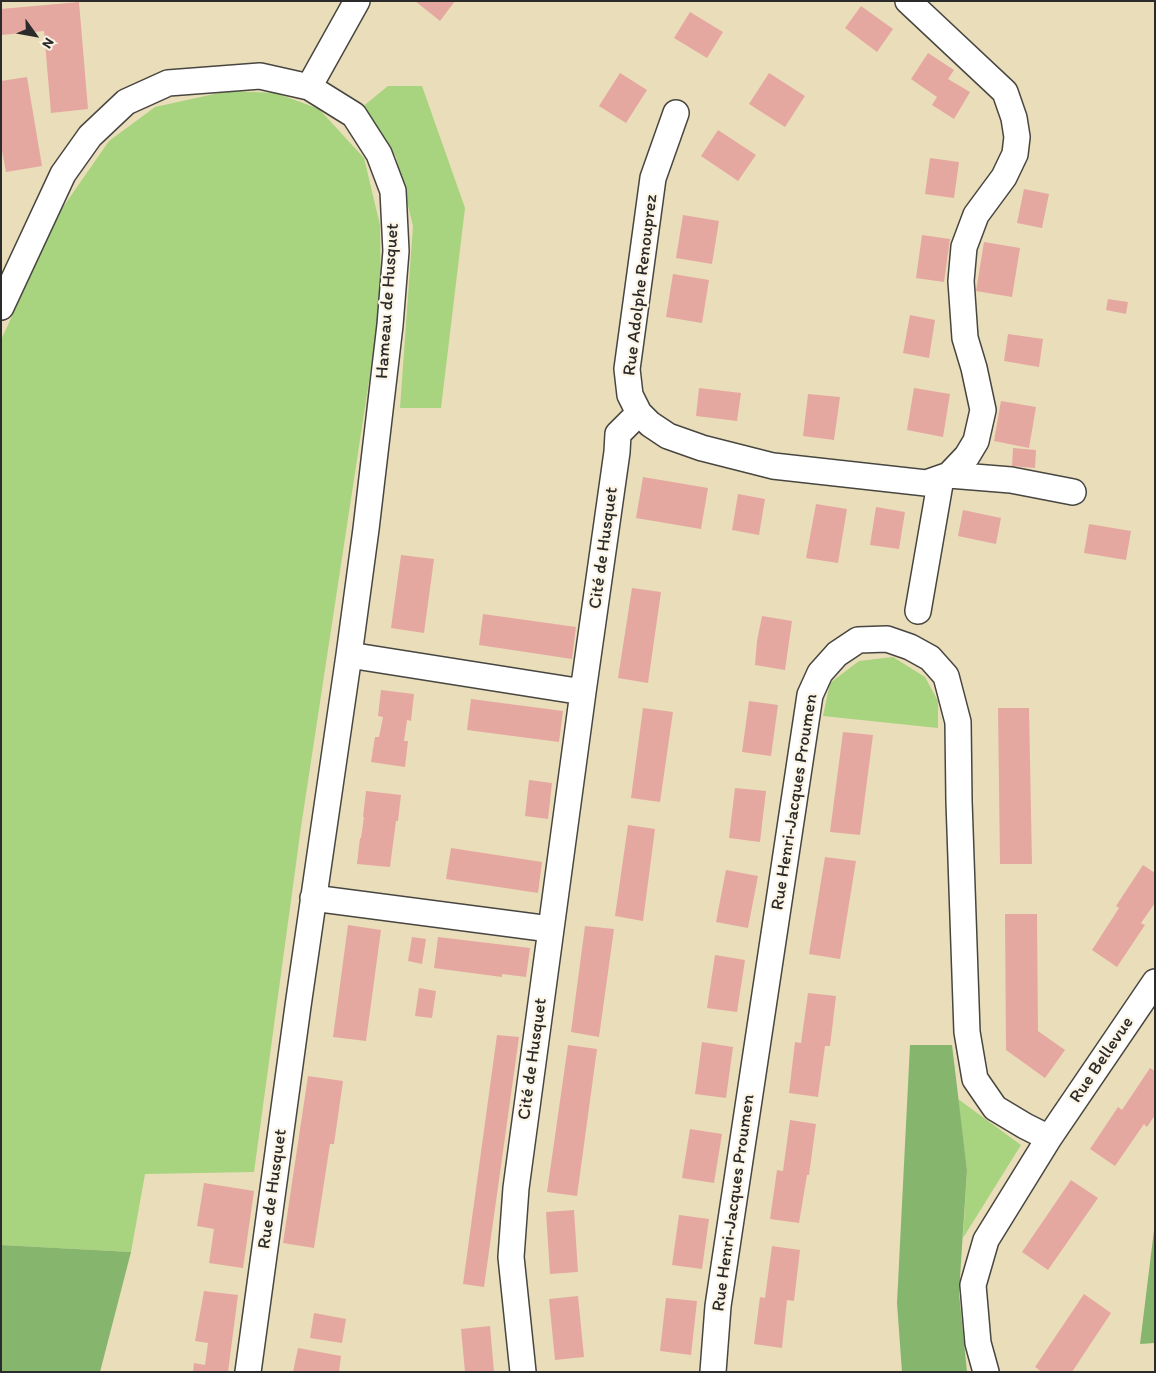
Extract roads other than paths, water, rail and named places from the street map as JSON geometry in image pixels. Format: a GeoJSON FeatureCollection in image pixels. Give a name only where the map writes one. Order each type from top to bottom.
{"type":"FeatureCollection","features":[{"type":"Feature","properties":{"kind":"street"},"geometry":{"type":"LineString","coordinates":[[309,88],[357,1]]}},
{"type":"Feature","properties":{"kind":"street"},"geometry":{"type":"LineString","coordinates":[[908,1],[1005,92],[1014,118],[1017,137],[1015,154],[1004,177],[976,215],[964,247],[960,280],[965,338],[983,410],[976,441],[966,456],[945,476],[918,610]]}},
{"type":"Feature","properties":{"kind":"street","name":"Hameau de Husquet"},"geometry":{"type":"LineString","coordinates":[[1,307],[63,174],[90,136],[126,102],[168,83],[213,78],[260,76],[309,88],[354,115],[379,154],[393,191],[396,250],[366,529],[349,655]]}},
{"type":"Feature","properties":{"kind":"street","name":"Rue Adolphe Renouprez"},"geometry":{"type":"LineString","coordinates":[[676,113],[653,178],[627,369],[630,395],[639,412],[650,424],[668,436],[702,448],[773,466],[926,483],[945,476],[1012,480],[1073,492]]}},
{"type":"Feature","properties":{"kind":"street","name":"Cité de Husquet"},"geometry":{"type":"LineString","coordinates":[[522,1372],[511,1258],[516,1188],[618,434],[639,412]]}},
{"type":"Feature","properties":{"kind":"street","name":"Rue Henri-Jacques Proumen"},"geometry":{"type":"LineString","coordinates":[[713,1372],[718,1306],[810,694],[820,673],[837,654],[858,640],[887,639],[910,647],[930,658],[946,676],[958,722],[967,1032],[975,1079],[995,1108],[1049,1138]]}},
{"type":"Feature","properties":{"kind":"street"},"geometry":{"type":"LineString","coordinates":[[550,929],[313,898],[349,655],[583,692]]}},
{"type":"Feature","properties":{"kind":"street","name":"Rue de Husquet"},"geometry":{"type":"LineString","coordinates":[[248,1372],[313,898]]}},
{"type":"Feature","properties":{"kind":"street","name":"Rue Bellevue"},"geometry":{"type":"LineString","coordinates":[[986,1372],[978,1343],[973,1285],[986,1240],[1049,1138],[1155,982]]}}]}
